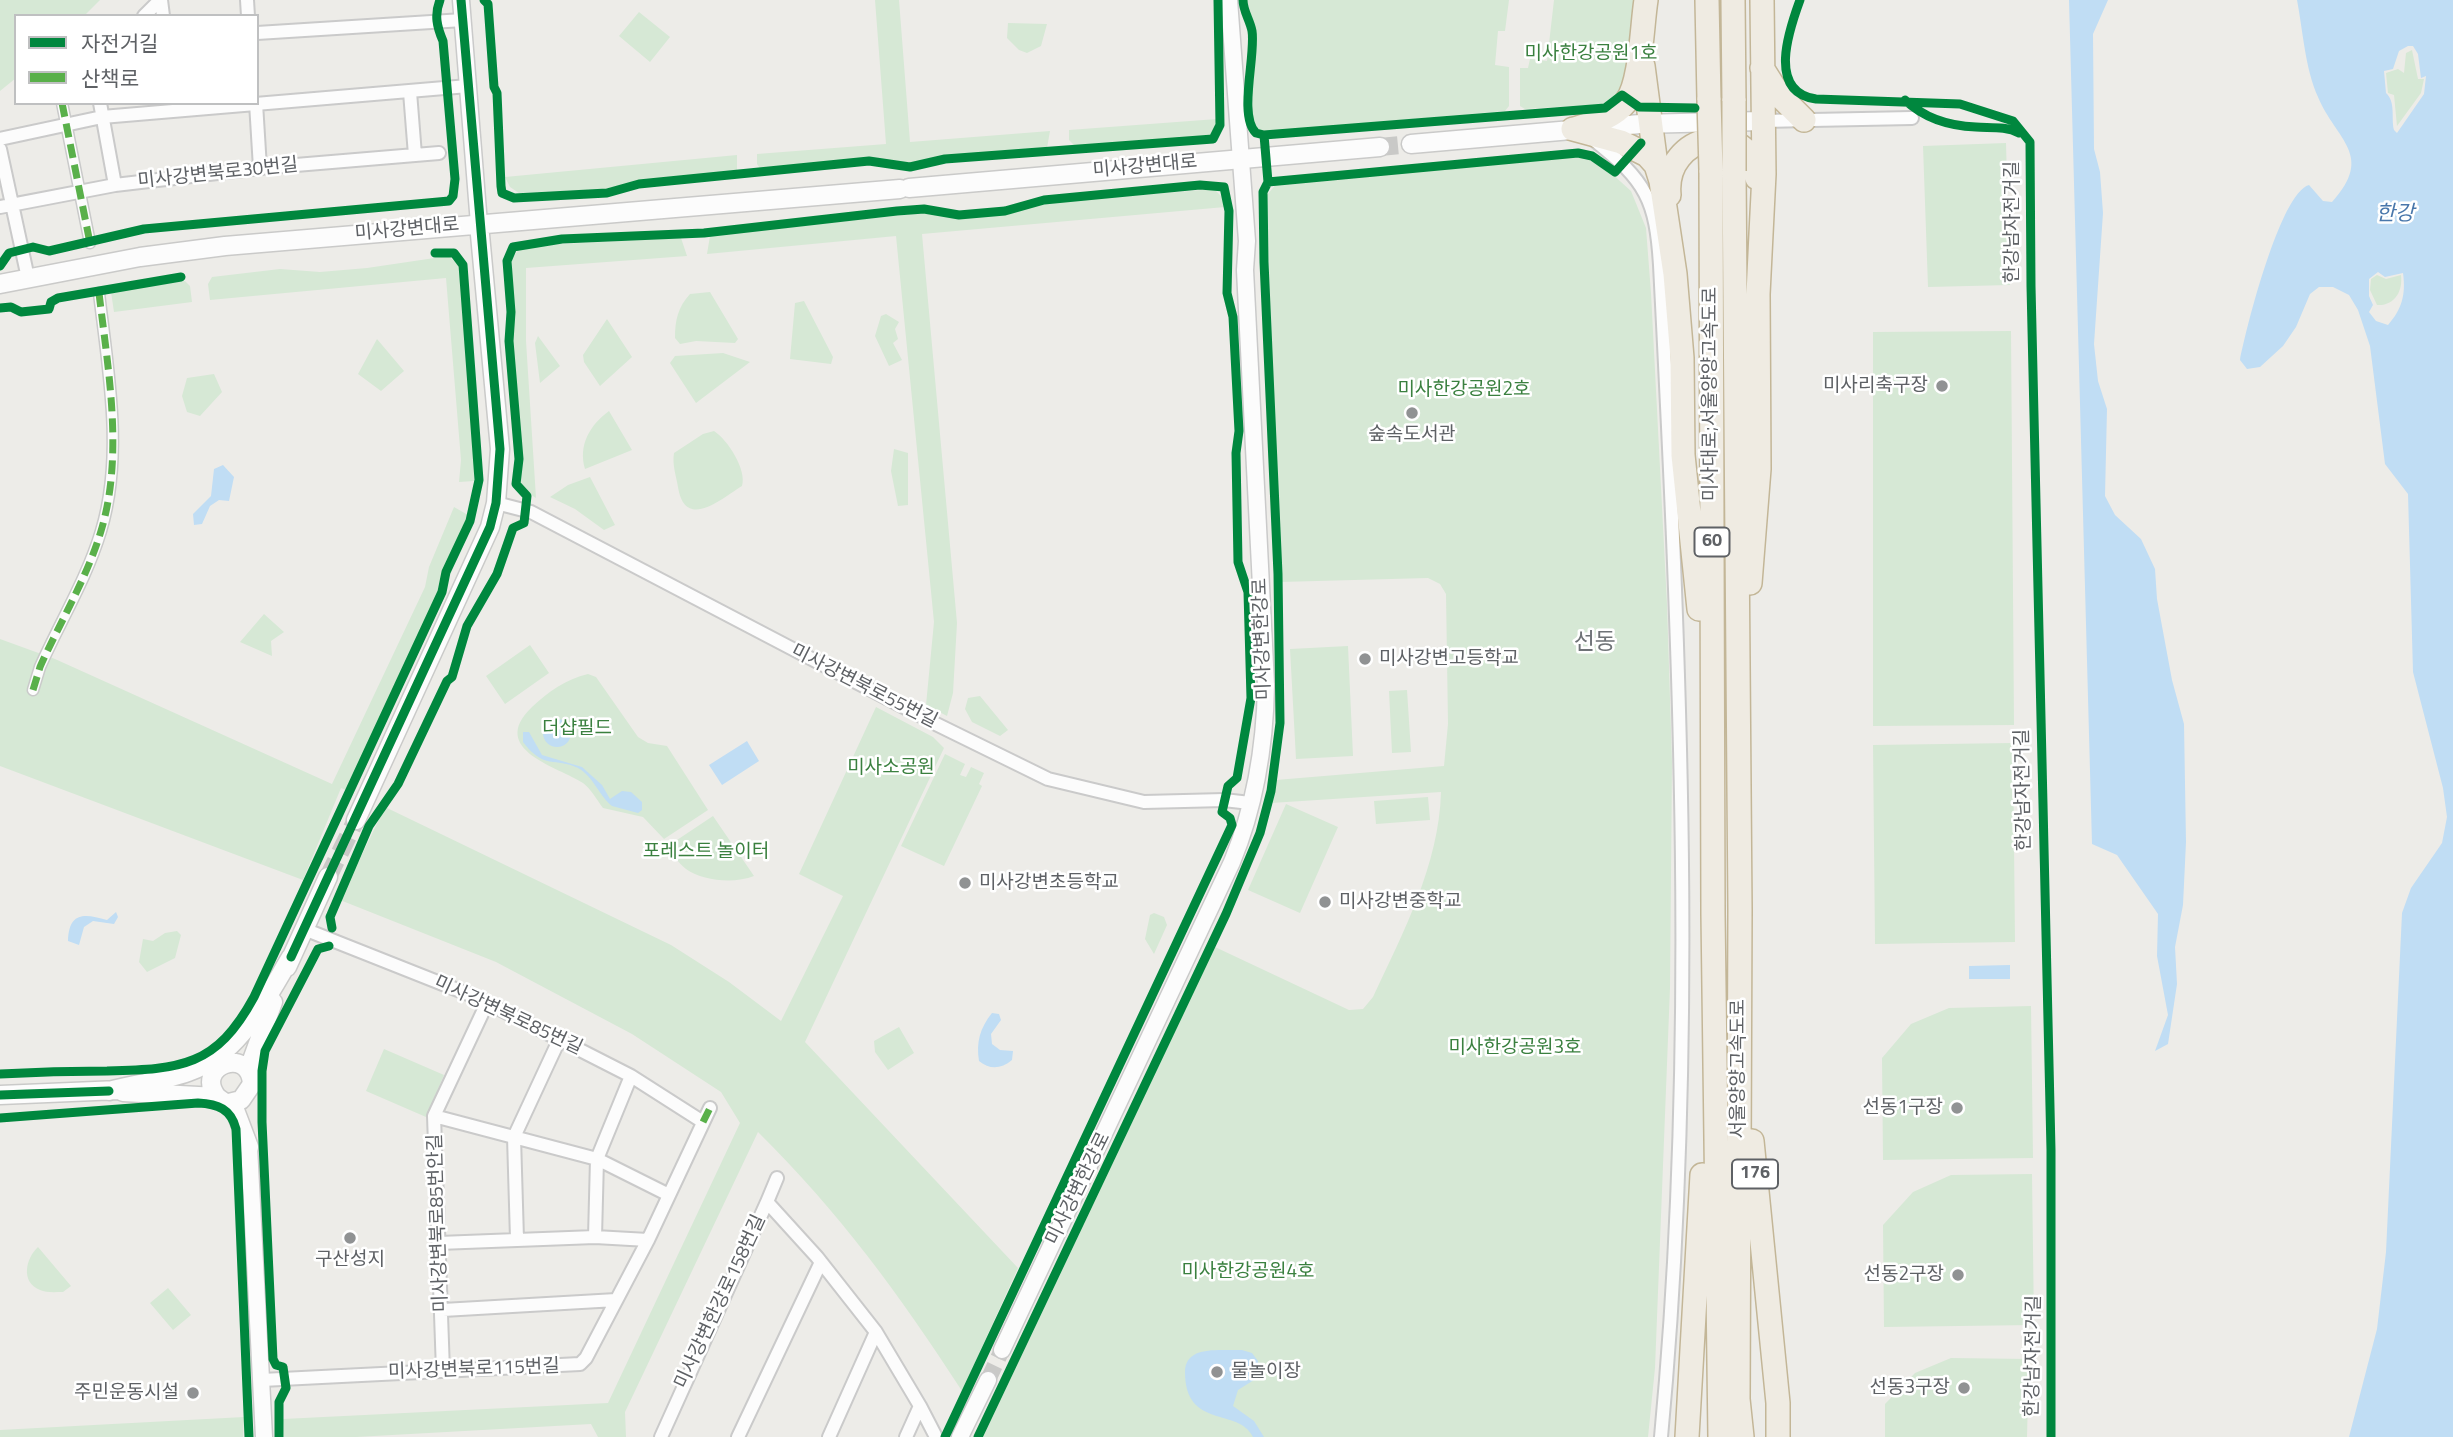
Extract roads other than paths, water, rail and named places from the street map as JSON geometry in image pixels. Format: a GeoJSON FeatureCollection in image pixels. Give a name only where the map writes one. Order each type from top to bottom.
{"type":"FeatureCollection","features":[{"type":"Feature","properties":{"kind":"highway"},"geometry":{"type":"LineString","coordinates":[[1578,130],[1603,120],[1628,100],[1634,81],[1646,0]]}},
{"type":"Feature","properties":{"kind":"highway","name":"미사대로;서울양양고속도로"},"geometry":{"type":"LineString","coordinates":[[1707,0],[1711,170],[1713,914]]}},
{"type":"Feature","properties":{"kind":"highway","name":"미사대로;서울양양고속도로"},"geometry":{"type":"LineString","coordinates":[[1733,0],[1740,910]]}},
{"type":"Feature","properties":{"kind":"highway"},"geometry":{"type":"LineString","coordinates":[[1738,712],[1759,469],[1758,294],[1762,237],[1763,3]]}},
{"type":"Feature","properties":{"kind":"highway"},"geometry":{"type":"LineString","coordinates":[[1640,35],[1656,165],[1675,274]]}},
{"type":"Feature","properties":{"kind":"highway"},"geometry":{"type":"LineString","coordinates":[[1761,67],[1779,94],[1804,120]]}},
{"type":"Feature","properties":{"kind":"highway"},"geometry":{"type":"LineString","coordinates":[[1578,130],[1621,142],[1647,155],[1656,165]]}},
{"type":"Feature","properties":{"kind":"highway"},"geometry":{"type":"LineString","coordinates":[[1712,707],[1683,455],[1682,358],[1668,185],[1677,159],[1691,145],[1707,139],[1723,140],[1742,147],[1750,154],[1756,165],[1762,237]]}},
{"type":"Feature","properties":{"kind":"highway","name":"서울양양고속도로"},"geometry":{"type":"LineString","coordinates":[[1740,910],[1738,1386],[1742,1437]]}},
{"type":"Feature","properties":{"kind":"highway","name":"176"},"geometry":{"type":"LineString","coordinates":[[1740,910],[1752,1130],[1778,1403],[1778,1437]]}},
{"type":"Feature","properties":{"kind":"highway"},"geometry":{"type":"LineString","coordinates":[[1687,1437],[1696,1315],[1713,914]]}},
{"type":"Feature","properties":{"kind":"highway","name":"서울양양고속도로"},"geometry":{"type":"LineString","coordinates":[[1713,914],[1720,1437]]}},
{"type":"Feature","properties":{"kind":"main road"},"geometry":{"type":"LineString","coordinates":[[1411,144],[1651,124],[1762,121]]}},
{"type":"Feature","properties":{"kind":"main road","name":"미사강변대로"},"geometry":{"type":"LineString","coordinates":[[0,284],[140,257],[225,246],[1380,147]]}},
{"type":"Feature","properties":{"kind":"main road"},"geometry":{"type":"LineString","coordinates":[[356,820],[490,527],[496,503],[500,449],[479,224]]}},
{"type":"Feature","properties":{"kind":"main road"},"geometry":{"type":"LineString","coordinates":[[249,1147],[248,1071],[291,957],[328,877]]}},
{"type":"Feature","properties":{"kind":"main road"},"geometry":{"type":"LineString","coordinates":[[109,1091],[188,1072],[216,1057],[247,1027],[291,957]]}},
{"type":"Feature","properties":{"kind":"main road"},"geometry":{"type":"LineString","coordinates":[[0,1095],[109,1091],[183,1083],[214,1072],[231,1062],[275,997]]}},
{"type":"Feature","properties":{"kind":"main road"},"geometry":{"type":"LineString","coordinates":[[231,1062],[244,1066],[248,1071]]}},
{"type":"Feature","properties":{"kind":"main road"},"geometry":{"type":"LineString","coordinates":[[214,1072],[211,1085],[235,1110],[249,1147]]}},
{"type":"Feature","properties":{"kind":"main road"},"geometry":{"type":"LineString","coordinates":[[109,1091],[241,1100],[250,1090]]}},
{"type":"Feature","properties":{"kind":"street"},"geometry":{"type":"LineString","coordinates":[[146,14],[160,0]]}},
{"type":"Feature","properties":{"kind":"street"},"geometry":{"type":"LineString","coordinates":[[461,0],[479,224]]}},
{"type":"Feature","properties":{"kind":"street","name":"미사강변한강로"},"geometry":{"type":"LineString","coordinates":[[1002,1350],[1212,908],[1239,845],[1263,741],[1266,685],[1245,270],[1247,241],[1233,15],[1229,0]]}},
{"type":"Feature","properties":{"kind":"street"},"geometry":{"type":"LineString","coordinates":[[259,33],[463,20]]}},
{"type":"Feature","properties":{"kind":"street"},"geometry":{"type":"LineString","coordinates":[[259,104],[468,86]]}},
{"type":"Feature","properties":{"kind":"street"},"geometry":{"type":"LineString","coordinates":[[410,92],[415,155]]}},
{"type":"Feature","properties":{"kind":"street"},"geometry":{"type":"LineString","coordinates":[[62,105],[90,243]]}},
{"type":"Feature","properties":{"kind":"street"},"geometry":{"type":"LineString","coordinates":[[100,105],[115,186]]}},
{"type":"Feature","properties":{"kind":"street"},"geometry":{"type":"LineString","coordinates":[[0,139],[102,117],[174,106],[215,105]]}},
{"type":"Feature","properties":{"kind":"street"},"geometry":{"type":"LineString","coordinates":[[256,105],[260,168]]}},
{"type":"Feature","properties":{"kind":"street"},"geometry":{"type":"LineString","coordinates":[[1762,121],[1912,118]]}},
{"type":"Feature","properties":{"kind":"street"},"geometry":{"type":"LineString","coordinates":[[1578,130],[1641,185],[1656,220],[1660,265],[1676,585],[1680,957],[1679,1129],[1661,1437]]}},
{"type":"Feature","properties":{"kind":"street"},"geometry":{"type":"LineString","coordinates":[[0,149],[5,206],[28,278]]}},
{"type":"Feature","properties":{"kind":"street","name":"미사강변북로30번길"},"geometry":{"type":"LineString","coordinates":[[5,206],[115,186],[260,168],[439,153]]}},
{"type":"Feature","properties":{"kind":"street"},"geometry":{"type":"LineString","coordinates":[[33,690],[40,667],[102,530],[111,477],[112,424],[99,293]]}},
{"type":"Feature","properties":{"kind":"street","name":"미사강변북로55번길"},"geometry":{"type":"LineString","coordinates":[[496,503],[531,512],[972,743],[1048,779],[1144,802],[1224,800],[1250,803]]}},
{"type":"Feature","properties":{"kind":"street","name":"미사강변북로85번길"},"geometry":{"type":"LineString","coordinates":[[304,929],[487,1003],[631,1076],[704,1122]]}},
{"type":"Feature","properties":{"kind":"street","name":"미사강변북로85번안길"},"geometry":{"type":"LineString","coordinates":[[443,1371],[435,1116],[487,1003]]}},
{"type":"Feature","properties":{"kind":"street"},"geometry":{"type":"LineString","coordinates":[[517,1239],[514,1137],[559,1038]]}},
{"type":"Feature","properties":{"kind":"street"},"geometry":{"type":"LineString","coordinates":[[595,1237],[597,1159],[631,1076]]}},
{"type":"Feature","properties":{"kind":"street","name":"미사강변북로115번길"},"geometry":{"type":"LineString","coordinates":[[262,1380],[580,1364],[586,1358],[648,1240],[710,1108]]}},
{"type":"Feature","properties":{"kind":"street"},"geometry":{"type":"LineString","coordinates":[[435,1116],[597,1159],[669,1195]]}},
{"type":"Feature","properties":{"kind":"street"},"geometry":{"type":"LineString","coordinates":[[249,1147],[264,1437]]}},
{"type":"Feature","properties":{"kind":"street"},"geometry":{"type":"LineString","coordinates":[[767,1202],[777,1178]]}},
{"type":"Feature","properties":{"kind":"street","name":"미사강변한강로158번길"},"geometry":{"type":"LineString","coordinates":[[661,1437],[767,1202],[821,1262],[876,1332],[935,1435]]}},
{"type":"Feature","properties":{"kind":"street"},"geometry":{"type":"LineString","coordinates":[[439,1243],[595,1237],[648,1240]]}},
{"type":"Feature","properties":{"kind":"street"},"geometry":{"type":"LineString","coordinates":[[738,1437],[821,1262]]}},
{"type":"Feature","properties":{"kind":"street"},"geometry":{"type":"LineString","coordinates":[[443,1310],[616,1300]]}},
{"type":"Feature","properties":{"kind":"street"},"geometry":{"type":"LineString","coordinates":[[828,1437],[876,1332]]}},
{"type":"Feature","properties":{"kind":"street"},"geometry":{"type":"LineString","coordinates":[[960,1437],[988,1380]]}},
{"type":"Feature","properties":{"kind":"street"},"geometry":{"type":"LineString","coordinates":[[906,1437],[920,1406]]}},
{"type":"Feature","properties":{"kind":"water"},"geometry":{"type":"Polygon","coordinates":[[[2069,0],[2108,0],[2093,34],[2094,149],[2100,172],[2103,213],[2094,344],[2098,381],[2107,409],[2105,496],[2115,515],[2141,539],[2155,569],[2157,599],[2172,680],[2184,724],[2186,842],[2183,905],[2175,947],[2177,984],[2168,1044],[2155,1051],[2168,1015],[2157,956],[2158,914],[2117,855],[2092,844],[2069,0]]]}},
{"type":"Feature","properties":{"kind":"water","name":"한강"},"geometry":{"type":"Polygon","coordinates":[[[2297,0],[2453,0],[2453,1437],[2349,1437],[2377,1329],[2386,1252],[2402,913],[2411,888],[2442,843],[2447,817],[2443,788],[2413,672],[2408,494],[2385,464],[2370,346],[2358,310],[2349,295],[2333,287],[2319,287],[2310,294],[2296,327],[2283,346],[2260,367],[2247,369],[2240,360],[2266,264],[2287,211],[2298,194],[2309,185],[2323,201],[2332,202],[2350,172],[2348,148],[2314,86],[2307,62],[2297,0]],[[2413,46],[2399,51],[2393,69],[2384,71],[2386,93],[2391,101],[2394,130],[2397,133],[2424,94],[2426,76],[2421,78],[2418,54],[2413,46]],[[2378,272],[2369,279],[2369,296],[2373,305],[2369,312],[2376,321],[2388,325],[2402,301],[2403,273],[2385,277],[2378,272]]]}},
{"type":"Feature","properties":{"kind":"water"},"geometry":{"type":"Polygon","coordinates":[[[223,465],[234,477],[229,501],[219,500],[210,506],[202,524],[194,525],[193,514],[211,496],[214,469],[223,465]]]}},
{"type":"Feature","properties":{"kind":"water"},"geometry":{"type":"Polygon","coordinates":[[[557,719],[567,723],[571,733],[567,743],[557,747],[547,743],[543,733],[547,723],[557,719]]]}},
{"type":"Feature","properties":{"kind":"water"},"geometry":{"type":"Polygon","coordinates":[[[523,732],[529,732],[542,755],[582,767],[602,785],[610,799],[622,791],[631,792],[642,802],[642,810],[638,813],[612,806],[584,772],[570,765],[544,760],[530,751],[523,742],[523,732]]]}},
{"type":"Feature","properties":{"kind":"water"},"geometry":{"type":"Polygon","coordinates":[[[747,741],[759,761],[722,785],[709,765],[747,741]]]}},
{"type":"Feature","properties":{"kind":"water"},"geometry":{"type":"Polygon","coordinates":[[[116,912],[118,917],[114,924],[93,921],[84,927],[79,945],[68,941],[71,924],[75,920],[85,916],[107,920],[116,912]]]}},
{"type":"Feature","properties":{"kind":"water"},"geometry":{"type":"Polygon","coordinates":[[[2010,965],[2010,979],[1969,979],[1969,966],[2010,965]]]}},
{"type":"Feature","properties":{"kind":"water"},"geometry":{"type":"Polygon","coordinates":[[[992,1013],[999,1014],[1001,1020],[991,1034],[992,1044],[1000,1050],[1013,1051],[1012,1060],[995,1067],[979,1061],[978,1054],[984,1024],[992,1013]]]}},
{"type":"Feature","properties":{"kind":"water"},"geometry":{"type":"Polygon","coordinates":[[[1242,1350],[1252,1353],[1258,1361],[1257,1378],[1238,1390],[1233,1406],[1254,1421],[1264,1437],[1253,1437],[1246,1428],[1236,1422],[1203,1410],[1187,1390],[1185,1372],[1191,1357],[1206,1351],[1242,1350]]]}},
{"type":"Feature","properties":{"kind":"tunnel"},"geometry":{"type":"LineString","coordinates":[[1380,147],[1411,144]]}},
{"type":"Feature","properties":{"kind":"tunnel"},"geometry":{"type":"LineString","coordinates":[[328,877],[356,820]]}},
{"type":"Feature","properties":{"kind":"tunnel"},"geometry":{"type":"LineString","coordinates":[[988,1380],[1002,1350]]}},
{"type":"Feature","properties":{"kind":"place","name":"미사리축구장"},"geometry":{"type":"Point","coordinates":[1942,386]}},
{"type":"Feature","properties":{"kind":"place","name":"숲속도서관"},"geometry":{"type":"Point","coordinates":[1412,413]}},
{"type":"Feature","properties":{"kind":"place","name":"미사강변고등학교"},"geometry":{"type":"Point","coordinates":[1365,659]}},
{"type":"Feature","properties":{"kind":"place","name":"미사강변초등학교"},"geometry":{"type":"Point","coordinates":[965,883]}},
{"type":"Feature","properties":{"kind":"place","name":"미사강변중학교"},"geometry":{"type":"Point","coordinates":[1325,902]}},
{"type":"Feature","properties":{"kind":"place","name":"선동1구장"},"geometry":{"type":"Point","coordinates":[1957,1108]}},
{"type":"Feature","properties":{"kind":"place","name":"구산성지"},"geometry":{"type":"Point","coordinates":[350,1238]}},
{"type":"Feature","properties":{"kind":"place","name":"선동2구장"},"geometry":{"type":"Point","coordinates":[1958,1275]}},
{"type":"Feature","properties":{"kind":"place","name":"물놀이장"},"geometry":{"type":"Point","coordinates":[1217,1372]}},
{"type":"Feature","properties":{"kind":"place","name":"선동3구장"},"geometry":{"type":"Point","coordinates":[1964,1388]}},
{"type":"Feature","properties":{"kind":"place","name":"주민운동시설"},"geometry":{"type":"Point","coordinates":[193,1393]}},
{"type":"Feature","properties":{"kind":"district","name":"선동"},"geometry":{"type":"Point","coordinates":[1595,643]}},
{"type":"Feature","properties":{"kind":"park label","name":"미사한강공원1호"},"geometry":{"type":"Point","coordinates":[1591,54]}},
{"type":"Feature","properties":{"kind":"park label","name":"미사한강공원2호"},"geometry":{"type":"Point","coordinates":[1464,390]}},
{"type":"Feature","properties":{"kind":"park label","name":"더샵필드"},"geometry":{"type":"Point","coordinates":[577,729]}},
{"type":"Feature","properties":{"kind":"park label","name":"미사소공원"},"geometry":{"type":"Point","coordinates":[891,768]}},
{"type":"Feature","properties":{"kind":"park label","name":"포레스트 놀이터"},"geometry":{"type":"Point","coordinates":[706,852]}},
{"type":"Feature","properties":{"kind":"park label","name":"미사한강공원3호"},"geometry":{"type":"Point","coordinates":[1515,1048]}},
{"type":"Feature","properties":{"kind":"park label","name":"미사한강공원4호"},"geometry":{"type":"Point","coordinates":[1248,1272]}}]}
